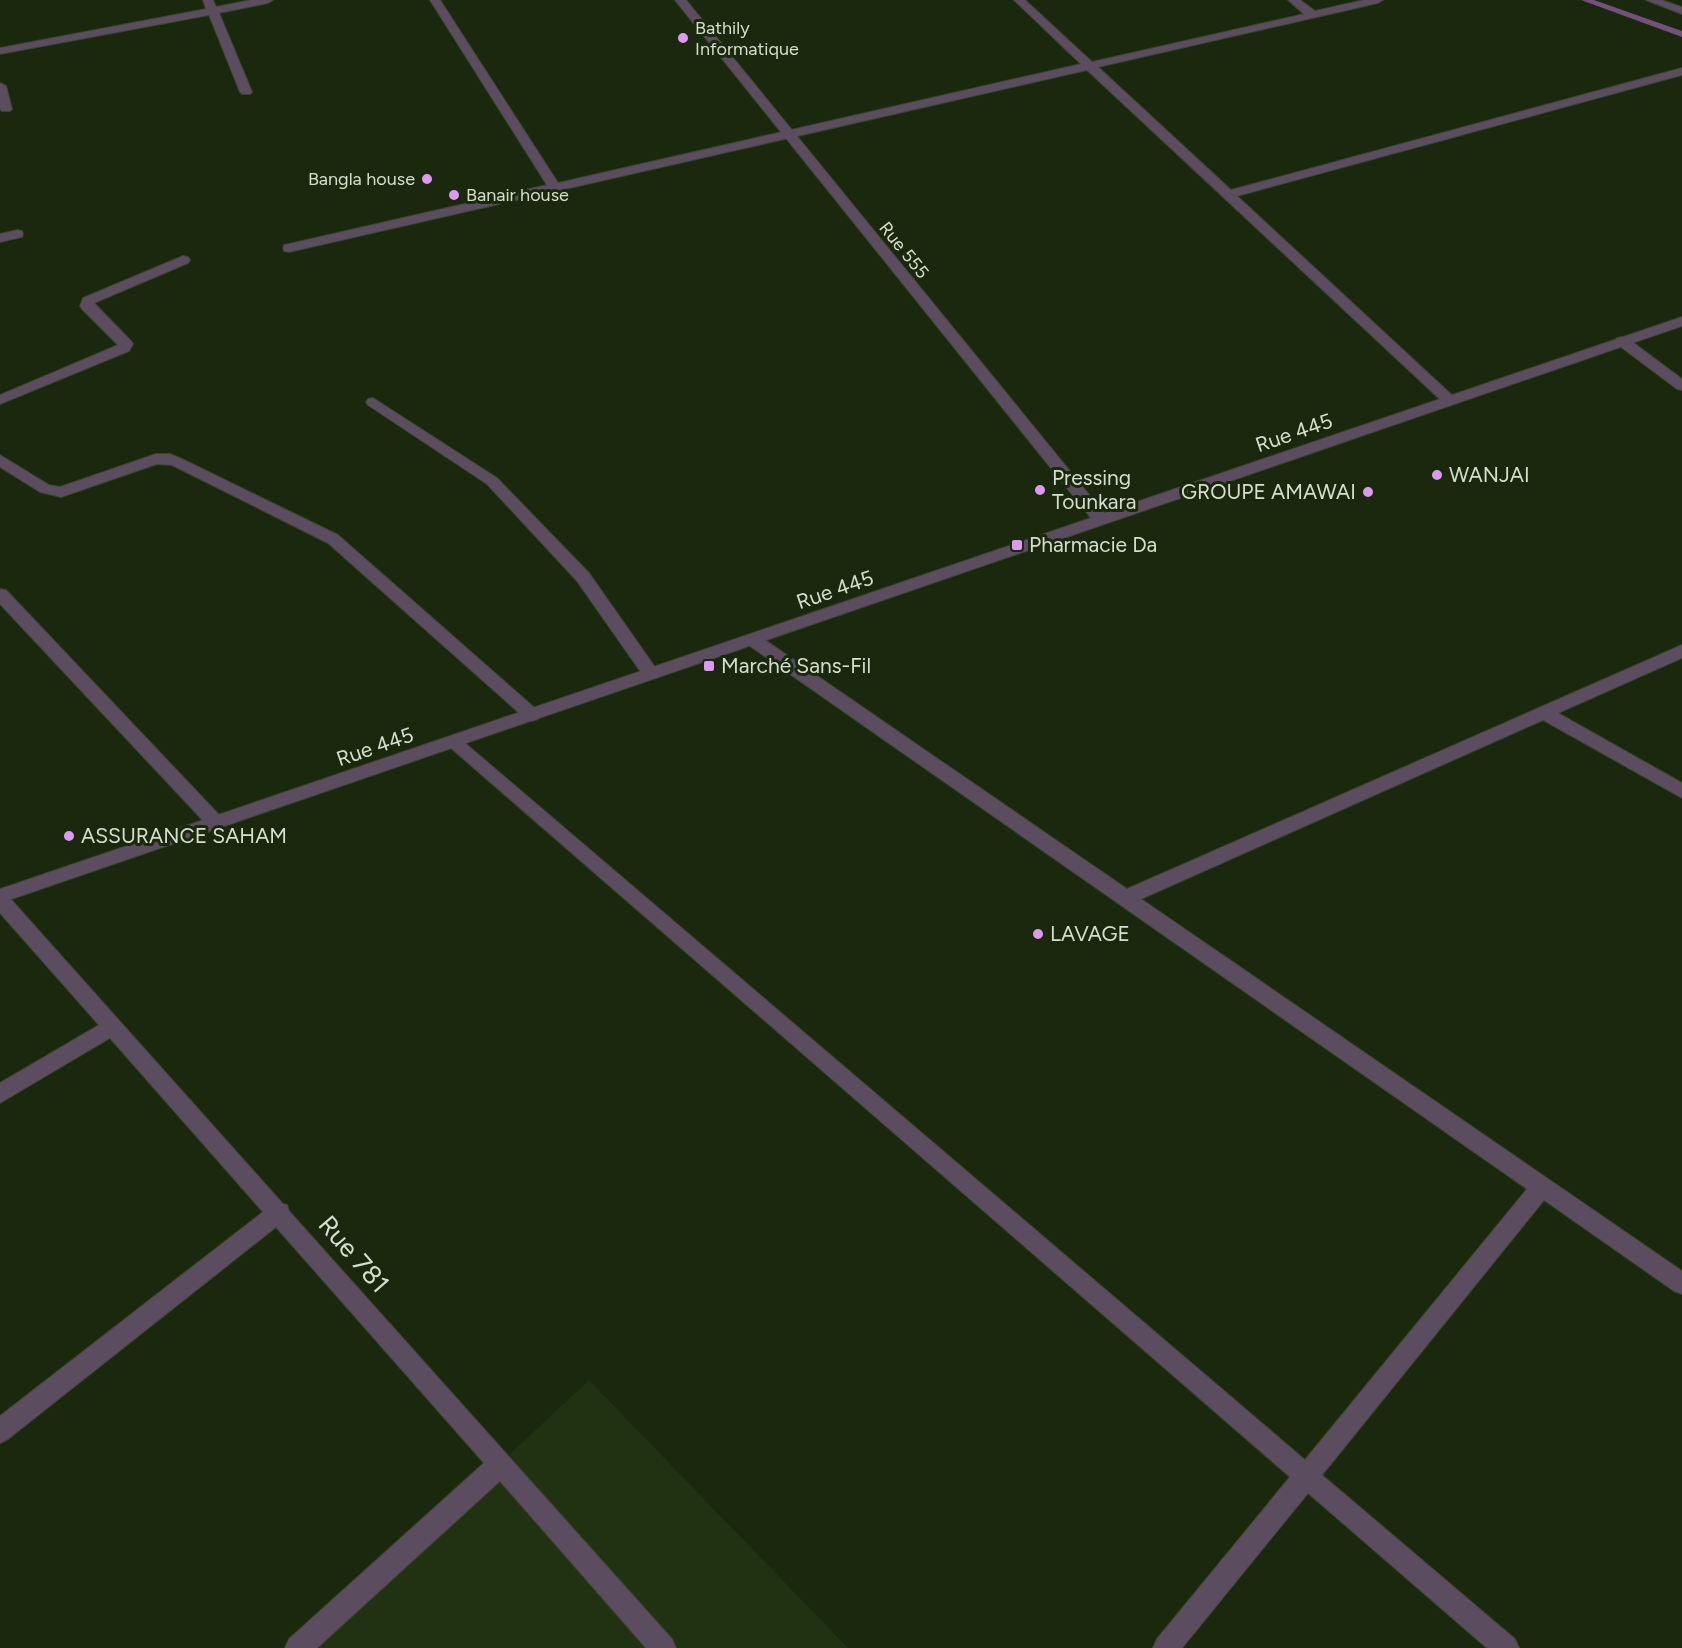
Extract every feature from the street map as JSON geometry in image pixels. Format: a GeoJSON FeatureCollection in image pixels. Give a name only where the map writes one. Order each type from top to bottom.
{"type":"FeatureCollection","features":[{"type":"Feature","properties":{"kind":"street"},"geometry":{"type":"LineString","coordinates":[[0,51],[210,5],[268,0]]}},
{"type":"Feature","properties":{"kind":"street"},"geometry":{"type":"LineString","coordinates":[[435,0],[555,188]]}},
{"type":"Feature","properties":{"kind":"street","name":"Rue 555"},"geometry":{"type":"LineString","coordinates":[[680,0],[787,135],[1102,521]]}},
{"type":"Feature","properties":{"kind":"street"},"geometry":{"type":"LineString","coordinates":[[1019,0],[1450,401]]}},
{"type":"Feature","properties":{"kind":"street"},"geometry":{"type":"LineString","coordinates":[[1293,0],[1313,15]]}},
{"type":"Feature","properties":{"kind":"street"},"geometry":{"type":"LineString","coordinates":[[289,248],[1378,0]]}},
{"type":"Feature","properties":{"kind":"street"},"geometry":{"type":"LineString","coordinates":[[1651,0],[1682,10]]}},
{"type":"Feature","properties":{"kind":"street"},"geometry":{"type":"LineString","coordinates":[[210,5],[246,92]]}},
{"type":"Feature","properties":{"kind":"street"},"geometry":{"type":"LineString","coordinates":[[1228,195],[1682,71]]}},
{"type":"Feature","properties":{"kind":"street"},"geometry":{"type":"LineString","coordinates":[[0,86],[6,109]]}},
{"type":"Feature","properties":{"kind":"street"},"geometry":{"type":"LineString","coordinates":[[0,238],[17,234]]}},
{"type":"Feature","properties":{"kind":"street"},"geometry":{"type":"LineString","coordinates":[[0,400],[124,348],[126,344],[87,306],[88,302],[183,260]]}},
{"type":"Feature","properties":{"kind":"street","name":"Rue 445"},"geometry":{"type":"LineString","coordinates":[[0,898],[1682,321]]}},
{"type":"Feature","properties":{"kind":"street"},"geometry":{"type":"LineString","coordinates":[[1622,341],[1682,386]]}},
{"type":"Feature","properties":{"kind":"street"},"geometry":{"type":"LineString","coordinates":[[373,402],[492,481],[583,577],[651,674]]}},
{"type":"Feature","properties":{"kind":"street"},"geometry":{"type":"LineString","coordinates":[[0,460],[45,489],[61,492],[156,459],[170,459],[177,462],[333,539],[532,715]]}},
{"type":"Feature","properties":{"kind":"street"},"geometry":{"type":"LineString","coordinates":[[0,594],[216,823]]}},
{"type":"Feature","properties":{"kind":"street"},"geometry":{"type":"LineString","coordinates":[[753,640],[1682,1284]]}},
{"type":"Feature","properties":{"kind":"street"},"geometry":{"type":"LineString","coordinates":[[1126,898],[1682,651]]}},
{"type":"Feature","properties":{"kind":"street"},"geometry":{"type":"LineString","coordinates":[[1543,712],[1682,791]]}},
{"type":"Feature","properties":{"kind":"street"},"geometry":{"type":"LineString","coordinates":[[453,742],[1506,1648]]}},
{"type":"Feature","properties":{"kind":"street","name":"Rue 781"},"geometry":{"type":"LineString","coordinates":[[0,898],[663,1648]]}},
{"type":"Feature","properties":{"kind":"street"},"geometry":{"type":"LineString","coordinates":[[0,1094],[114,1026]]}},
{"type":"Feature","properties":{"kind":"street"},"geometry":{"type":"LineString","coordinates":[[1166,1648],[1542,1187]]}},
{"type":"Feature","properties":{"kind":"street"},"geometry":{"type":"LineString","coordinates":[[0,1431],[279,1212]]}},
{"type":"Feature","properties":{"kind":"street"},"geometry":{"type":"LineString","coordinates":[[298,1648],[501,1464]]}},
{"type":"Feature","properties":{"kind":"shaded area"},"geometry":{"type":"Polygon","coordinates":[[[589,1380],[848,1648],[302,1648],[589,1380]]]}},
{"type":"Feature","properties":{"kind":"waterway"},"geometry":{"type":"LineString","coordinates":[[1585,0],[1682,34]]}},
{"type":"Feature","properties":{"kind":"place","name":"Bathily Informatique"},"geometry":{"type":"Point","coordinates":[683,38]}},
{"type":"Feature","properties":{"kind":"place","name":"Bangla house"},"geometry":{"type":"Point","coordinates":[427,179]}},
{"type":"Feature","properties":{"kind":"place","name":"Banair house"},"geometry":{"type":"Point","coordinates":[454,195]}},
{"type":"Feature","properties":{"kind":"place","name":"WANJAI"},"geometry":{"type":"Point","coordinates":[1437,475]}},
{"type":"Feature","properties":{"kind":"place","name":"Pressing Tounkara"},"geometry":{"type":"Point","coordinates":[1040,490]}},
{"type":"Feature","properties":{"kind":"place","name":"GROUPE AMAWAI"},"geometry":{"type":"Point","coordinates":[1368,492]}},
{"type":"Feature","properties":{"kind":"place","name":"Pharmacie Da"},"geometry":{"type":"Point","coordinates":[1017,545]}},
{"type":"Feature","properties":{"kind":"place","name":"Marché Sans-Fil"},"geometry":{"type":"Point","coordinates":[709,666]}},
{"type":"Feature","properties":{"kind":"place","name":"ASSURANCE SAHAM"},"geometry":{"type":"Point","coordinates":[69,836]}},
{"type":"Feature","properties":{"kind":"place","name":"LAVAGE"},"geometry":{"type":"Point","coordinates":[1038,934]}}]}
